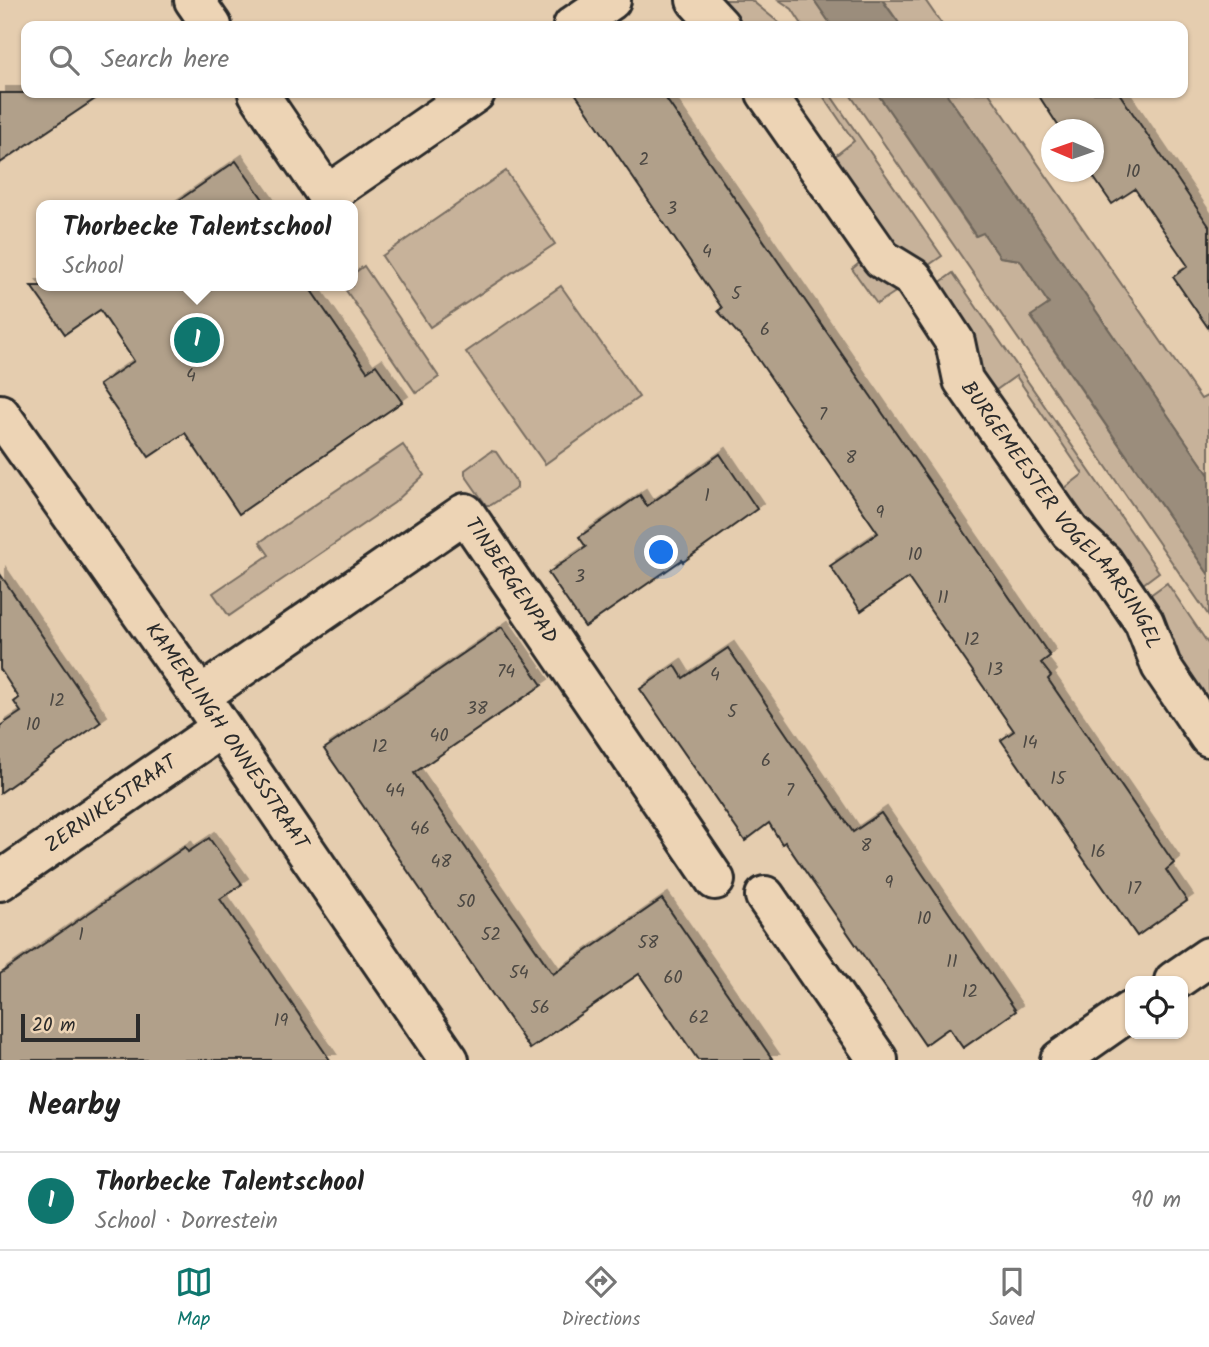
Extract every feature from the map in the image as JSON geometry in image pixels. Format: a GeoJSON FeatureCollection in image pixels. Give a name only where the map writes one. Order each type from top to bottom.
{"type":"FeatureCollection","features":[{"type":"Feature","properties":{"kind":"street"},"geometry":{"type":"LineString","coordinates":[[194,0],[209,21]]}},
{"type":"Feature","properties":{"kind":"street"},"geometry":{"type":"LineString","coordinates":[[580,21],[611,0]]}},
{"type":"Feature","properties":{"kind":"street"},"geometry":{"type":"LineString","coordinates":[[260,98],[327,195],[468,98]]}},
{"type":"Feature","properties":{"kind":"street","name":"BURGEMEESTER VOGELAARSINGEL"},"geometry":{"type":"LineString","coordinates":[[769,98],[882,260],[913,278],[955,342],[963,380],[1070,531],[1103,562],[1144,622],[1161,666],[1209,737]]}},
{"type":"Feature","properties":{"kind":"street","name":"KAMERLINGH ONNESSTRAAT"},"geometry":{"type":"LineString","coordinates":[[0,414],[200,696],[449,1060]]}},
{"type":"Feature","properties":{"kind":"street","name":"TINBERGENPAD"},"geometry":{"type":"LineString","coordinates":[[200,696],[465,513],[715,880]]}},
{"type":"Feature","properties":{"kind":"street","name":"ZERNIKESTRAAT"},"geometry":{"type":"LineString","coordinates":[[0,881],[221,727]]}},
{"type":"Feature","properties":{"kind":"street"},"geometry":{"type":"LineString","coordinates":[[765,896],[877,1060]]}},
{"type":"Feature","properties":{"kind":"street"},"geometry":{"type":"LineString","coordinates":[[1181,976],[1209,957]]}},
{"type":"Feature","properties":{"kind":"street"},"geometry":{"type":"LineString","coordinates":[[1060,1060],[1125,1015]]}},
{"type":"Feature","properties":{"kind":"shaded area"},"geometry":{"type":"Polygon","coordinates":[[[721,0],[751,0],[777,21],[736,21],[721,0]]]}},
{"type":"Feature","properties":{"kind":"shaded area"},"geometry":{"type":"Polygon","coordinates":[[[779,0],[814,0],[829,21],[800,21],[792,9],[779,0]]]}},
{"type":"Feature","properties":{"kind":"shaded area"},"geometry":{"type":"Polygon","coordinates":[[[814,0],[882,0],[897,21],[829,21],[814,0]]]}},
{"type":"Feature","properties":{"kind":"shaded area"},"geometry":{"type":"Polygon","coordinates":[[[883,0],[925,0],[940,21],[898,21],[883,0]]]}},
{"type":"Feature","properties":{"kind":"shaded area"},"geometry":{"type":"Polygon","coordinates":[[[824,98],[832,98],[942,256],[923,269],[901,254],[830,160],[854,141],[824,98]]]}},
{"type":"Feature","properties":{"kind":"shaded area"},"geometry":{"type":"Polygon","coordinates":[[[852,98],[880,98],[975,236],[983,232],[1000,257],[1020,260],[1049,304],[1031,317],[1209,575],[1209,616],[852,98]]]}},
{"type":"Feature","properties":{"kind":"shaded area"},"geometry":{"type":"Polygon","coordinates":[[[880,98],[949,98],[1209,475],[1209,575],[1031,316],[1049,304],[1020,260],[1000,257],[983,233],[976,236],[880,98]]]}},
{"type":"Feature","properties":{"kind":"shaded area"},"geometry":{"type":"Polygon","coordinates":[[[949,98],[992,98],[1041,168],[1041,182],[1051,182],[1201,399],[1209,395],[1209,475],[949,98]]]}},
{"type":"Feature","properties":{"kind":"shaded area"},"geometry":{"type":"Polygon","coordinates":[[[506,171],[555,244],[430,327],[382,256],[506,171]]]}},
{"type":"Feature","properties":{"kind":"shaded area"},"geometry":{"type":"Polygon","coordinates":[[[863,260],[900,289],[877,304],[852,269],[863,260]]]}},
{"type":"Feature","properties":{"kind":"shaded area"},"geometry":{"type":"Polygon","coordinates":[[[364,266],[439,377],[416,393],[346,291],[358,291],[358,270],[364,266]]]}},
{"type":"Feature","properties":{"kind":"shaded area"},"geometry":{"type":"Polygon","coordinates":[[[953,273],[1159,572],[1139,587],[1060,492],[1083,474],[1016,376],[992,393],[935,286],[953,273]]]}},
{"type":"Feature","properties":{"kind":"shaded area"},"geometry":{"type":"Polygon","coordinates":[[[561,286],[639,397],[545,464],[466,352],[561,286]]]}},
{"type":"Feature","properties":{"kind":"shaded area"},"geometry":{"type":"Polygon","coordinates":[[[403,445],[424,475],[394,503],[229,616],[213,593],[269,555],[260,542],[403,445]]]}},
{"type":"Feature","properties":{"kind":"shaded area"},"geometry":{"type":"Polygon","coordinates":[[[491,451],[496,452],[517,483],[517,488],[491,505],[486,505],[465,475],[465,470],[491,451]]]}},
{"type":"Feature","properties":{"kind":"shaded area"},"geometry":{"type":"Polygon","coordinates":[[[1167,583],[1209,645],[1209,710],[1181,670],[1146,598],[1167,583]]]}},
{"type":"Feature","properties":{"kind":"building"},"geometry":{"type":"Polygon","coordinates":[[[0,93],[21,93],[21,98],[97,98],[0,163],[0,93]]]}},
{"type":"Feature","properties":{"kind":"building"},"geometry":{"type":"Polygon","coordinates":[[[578,98],[665,98],[1050,656],[1041,663],[1051,676],[1048,679],[1174,863],[1166,870],[1187,901],[1137,936],[1001,740],[1014,731],[908,578],[861,611],[830,566],[878,533],[749,346],[718,311],[722,308],[578,98]]]}},
{"type":"Feature","properties":{"kind":"building"},"geometry":{"type":"Polygon","coordinates":[[[1040,98],[1122,98],[1209,226],[1209,329],[1173,277],[1188,266],[1135,189],[1112,204],[1097,182],[1104,182],[1104,119],[1054,119],[1040,98]]]}},
{"type":"Feature","properties":{"kind":"building"},"geometry":{"type":"Polygon","coordinates":[[[236,161],[263,200],[179,200],[236,161]]]}},
{"type":"Feature","properties":{"kind":"building"},"geometry":{"type":"Polygon","coordinates":[[[31,286],[36,286],[36,291],[311,291],[367,371],[376,365],[402,402],[239,514],[185,433],[149,457],[99,385],[134,361],[100,310],[65,334],[31,286]]]}},
{"type":"Feature","properties":{"kind":"building"},"geometry":{"type":"Polygon","coordinates":[[[720,454],[757,509],[585,627],[548,573],[586,547],[579,537],[640,495],[647,506],[720,454]]]}},
{"type":"Feature","properties":{"kind":"building"},"geometry":{"type":"Polygon","coordinates":[[[0,574],[101,722],[0,793],[0,726],[21,712],[14,702],[19,698],[0,669],[0,574]]]}},
{"type":"Feature","properties":{"kind":"building"},"geometry":{"type":"Polygon","coordinates":[[[502,627],[542,685],[414,773],[553,974],[662,899],[773,1060],[698,1060],[639,974],[530,1049],[324,749],[502,627]]]}},
{"type":"Feature","properties":{"kind":"building"},"geometry":{"type":"Polygon","coordinates":[[[728,648],[853,832],[881,813],[1016,1011],[963,1048],[949,1028],[925,1045],[785,842],[782,844],[769,823],[745,841],[640,689],[675,665],[683,678],[728,648]]]}},
{"type":"Feature","properties":{"kind":"building"},"geometry":{"type":"Polygon","coordinates":[[[209,838],[242,884],[220,899],[330,1060],[0,1060],[0,974],[185,847],[188,852],[209,838]]]}},
{"type":"Feature","properties":{"kind":"place","name":"Thorbecke Talentschool"},"geometry":{"type":"Point","coordinates":[197,340]}}]}
